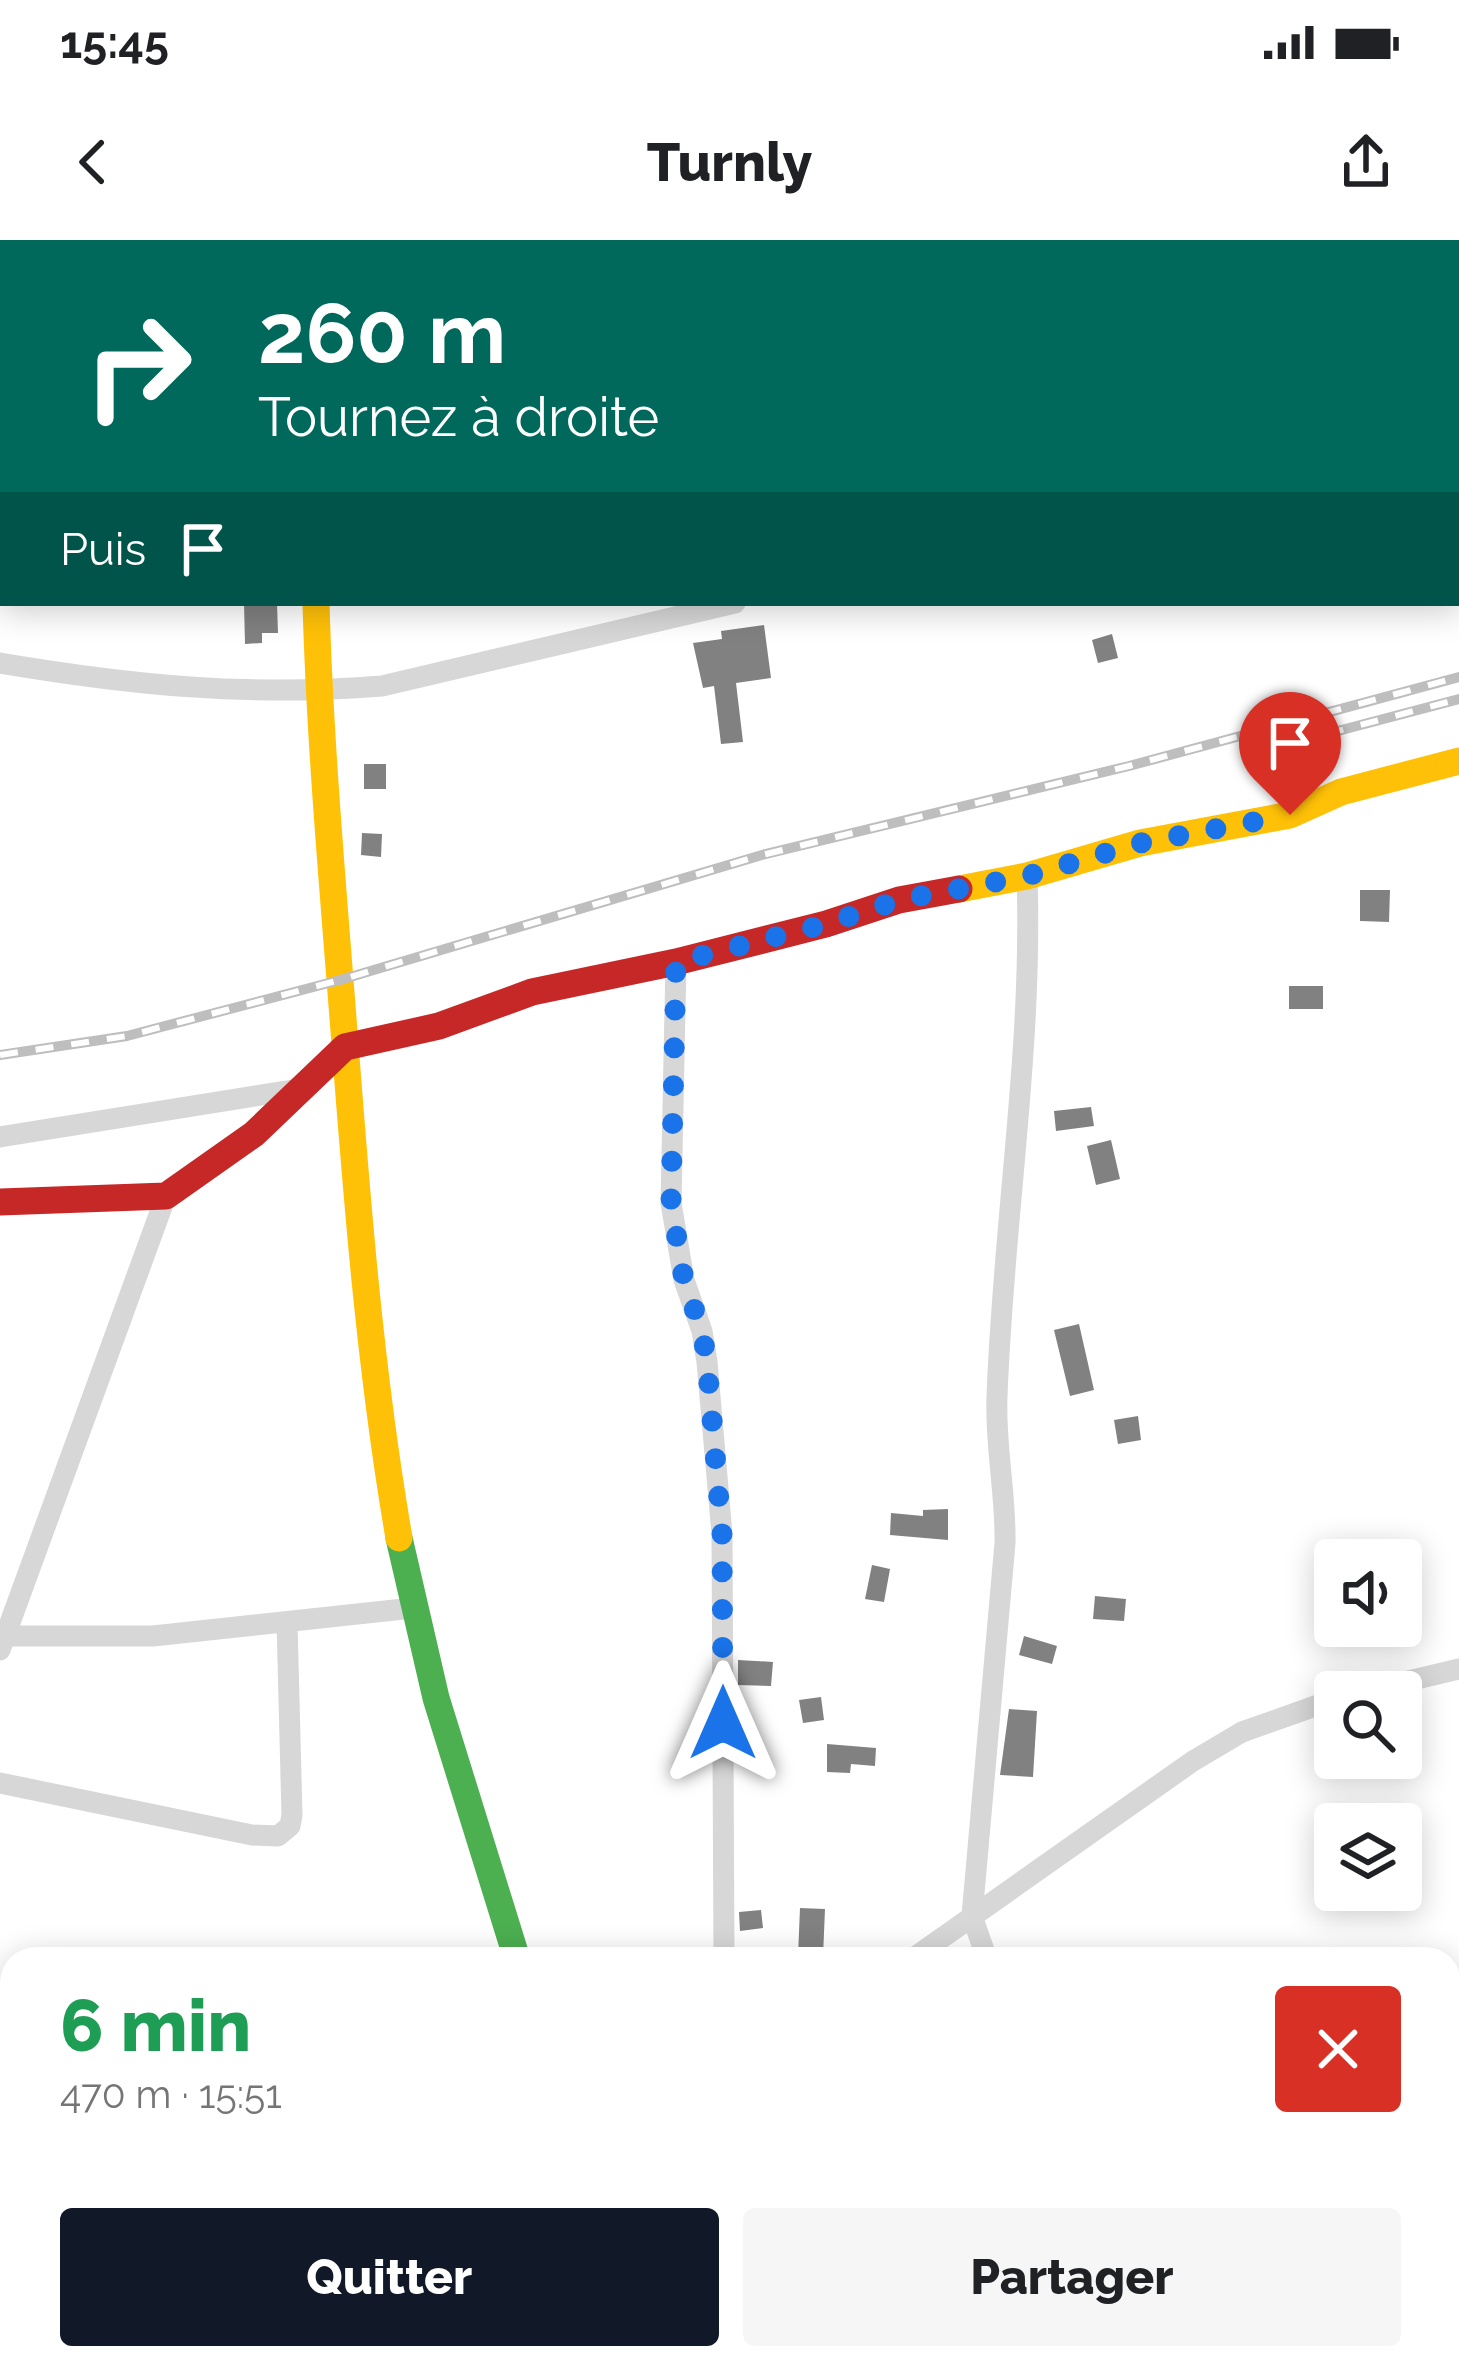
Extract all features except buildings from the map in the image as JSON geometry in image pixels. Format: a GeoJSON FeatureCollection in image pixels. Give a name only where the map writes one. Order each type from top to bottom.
{"type":"FeatureCollection","features":[{"type":"Feature","properties":{"kind":"street"},"geometry":{"type":"LineString","coordinates":[[316,606],[317,691],[373,1347],[413,1608],[464,1793],[514,1947]]}},
{"type":"Feature","properties":{"kind":"street"},"geometry":{"type":"LineString","coordinates":[[0,663],[175,688],[317,691],[382,686],[722,606]]}},
{"type":"Feature","properties":{"kind":"street"},"geometry":{"type":"LineString","coordinates":[[0,1202],[166,1196],[254,1134],[345,1047],[439,1026],[532,992],[676,962],[899,900],[1027,876],[1140,843],[1275,819],[1341,791],[1459,761]]}},
{"type":"Feature","properties":{"kind":"street"},"geometry":{"type":"LineString","coordinates":[[983,1947],[972,1916],[1005,1543],[997,1398],[1025,1061],[1030,962],[1027,876]]}},
{"type":"Feature","properties":{"kind":"street"},"geometry":{"type":"LineString","coordinates":[[676,962],[671,1203],[684,1280],[707,1362],[722,1534],[724,1947]]}},
{"type":"Feature","properties":{"kind":"street"},"geometry":{"type":"LineString","coordinates":[[0,1137],[300,1089]]}},
{"type":"Feature","properties":{"kind":"street"},"geometry":{"type":"LineString","coordinates":[[166,1196],[3,1643],[153,1636],[413,1608]]}},
{"type":"Feature","properties":{"kind":"street"},"geometry":{"type":"LineString","coordinates":[[0,1783],[252,1835],[278,1836],[290,1826],[292,1816],[287,1622]]}},
{"type":"Feature","properties":{"kind":"street"},"geometry":{"type":"LineString","coordinates":[[1422,1678],[1459,1669]]}},
{"type":"Feature","properties":{"kind":"street"},"geometry":{"type":"LineString","coordinates":[[929,1947],[1193,1761],[1242,1732],[1314,1707]]}},
{"type":"Feature","properties":{"kind":"railway"},"geometry":{"type":"LineString","coordinates":[[0,1055],[127,1036],[340,980],[762,855],[1129,766],[1459,677]]}},
{"type":"Feature","properties":{"kind":"railway"},"geometry":{"type":"LineString","coordinates":[[1255,747],[1315,737],[1459,699]]}},
{"type":"Feature","properties":{"kind":"traffic: fast"},"geometry":{"type":"LineString","coordinates":[[399,1538],[436,1698],[513,1947]]}},
{"type":"Feature","properties":{"kind":"traffic: slow"},"geometry":{"type":"LineString","coordinates":[[316,606],[327,817],[359,1222],[399,1538]]}},
{"type":"Feature","properties":{"kind":"traffic: slow"},"geometry":{"type":"LineString","coordinates":[[959,889],[1027,876],[1140,843],[1290,815],[1341,792],[1459,761]]}},
{"type":"Feature","properties":{"kind":"traffic: jam"},"geometry":{"type":"LineString","coordinates":[[0,1202],[166,1196],[254,1134],[345,1047],[439,1026],[532,992],[676,962],[899,900],[959,889]]}},
{"type":"Feature","properties":{"kind":"route"},"geometry":{"type":"LineString","coordinates":[[723,1723],[722,1534],[707,1362],[684,1280],[671,1203],[676,962],[899,900],[1027,876],[1140,843],[1290,815]]}}]}
